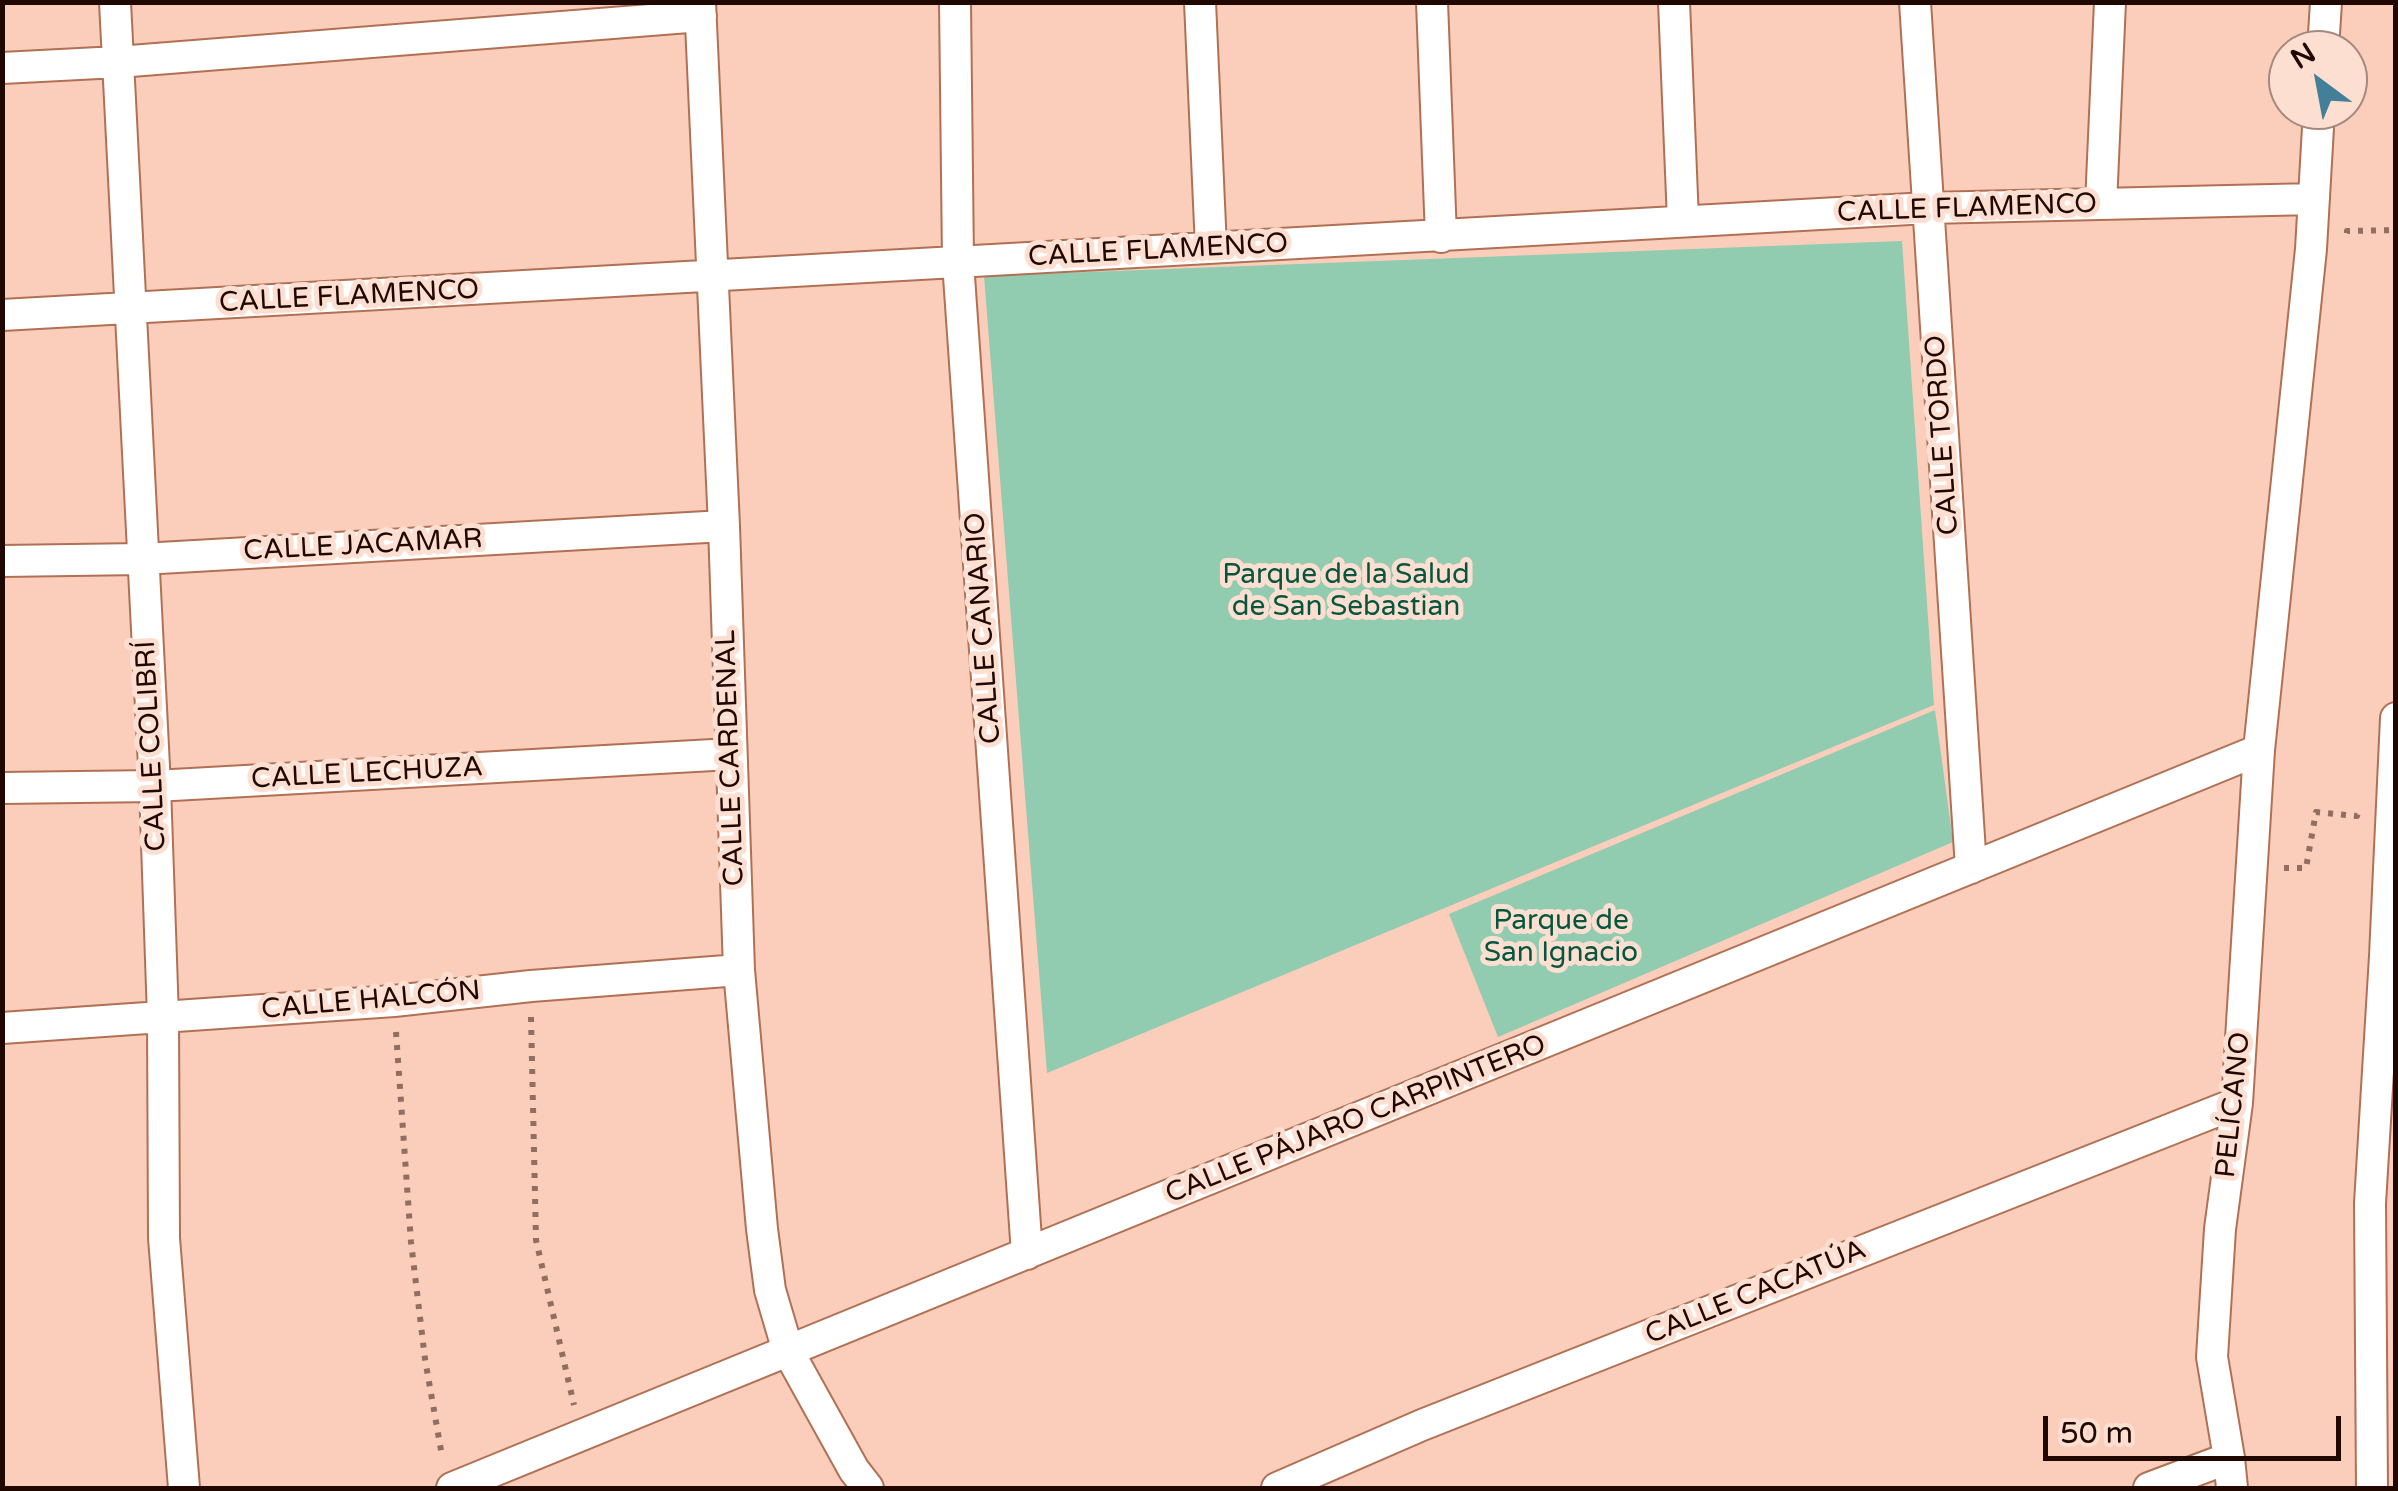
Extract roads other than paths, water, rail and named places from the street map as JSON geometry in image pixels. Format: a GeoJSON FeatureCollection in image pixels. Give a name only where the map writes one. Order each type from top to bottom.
{"type":"FeatureCollection","features":[{"type":"Feature","properties":{"kind":"street","name":"CALLE COLIBRÍ"},"geometry":{"type":"LineString","coordinates":[[115,2],[154,786],[163,1018],[164,1238],[184,1488]]}},
{"type":"Feature","properties":{"kind":"street","name":"CALLE CANARIO"},"geometry":{"type":"LineString","coordinates":[[956,2],[958,262],[1027,1254]]}},
{"type":"Feature","properties":{"kind":"street"},"geometry":{"type":"LineString","coordinates":[[1200,2],[1211,248]]}},
{"type":"Feature","properties":{"kind":"street"},"geometry":{"type":"LineString","coordinates":[[1432,2],[1441,236]]}},
{"type":"Feature","properties":{"kind":"street"},"geometry":{"type":"LineString","coordinates":[[1674,2],[1683,221]]}},
{"type":"Feature","properties":{"kind":"street","name":"CALLE TORDO"},"geometry":{"type":"LineString","coordinates":[[1915,2],[1971,868]]}},
{"type":"Feature","properties":{"kind":"street"},"geometry":{"type":"LineString","coordinates":[[2101,204],[2110,2]]}},
{"type":"Feature","properties":{"kind":"street"},"geometry":{"type":"LineString","coordinates":[[2324,30],[2326,2]]}},
{"type":"Feature","properties":{"kind":"street"},"geometry":{"type":"LineString","coordinates":[[2,68],[118,62],[700,10]]}},
{"type":"Feature","properties":{"kind":"street","name":"CALLE CARDENAL"},"geometry":{"type":"LineString","coordinates":[[700,10],[724,526],[739,970],[762,1229],[770,1290],[788,1351],[855,1482]]}},
{"type":"Feature","properties":{"kind":"street","name":"PELÍCANO"},"geometry":{"type":"LineString","coordinates":[[2231,1473],[2212,1357],[2220,1229],[2237,1104],[2259,750],[2312,249],[2319,130]]}},
{"type":"Feature","properties":{"kind":"street","name":"CALLE FLAMENCO"},"geometry":{"type":"LineString","coordinates":[[2,315],[1928,208],[2314,199]]}},
{"type":"Feature","properties":{"kind":"street","name":"CALLE JACAMAR"},"geometry":{"type":"LineString","coordinates":[[2,561],[142,558],[724,526]]}},
{"type":"Feature","properties":{"kind":"street"},"geometry":{"type":"LineString","coordinates":[[2372,1488],[2396,718]]}},
{"type":"Feature","properties":{"kind":"street","name":"CALLE PÁJARO CARPINTERO"},"geometry":{"type":"LineString","coordinates":[[452,1488],[489,1480],[585,1434],[2259,750]]}},
{"type":"Feature","properties":{"kind":"street","name":"CALLE LECHUZA"},"geometry":{"type":"LineString","coordinates":[[2,788],[154,786],[731,754]]}},
{"type":"Feature","properties":{"kind":"street","name":"CALLE HALCÓN"},"geometry":{"type":"LineString","coordinates":[[2,1028],[739,970]]}},
{"type":"Feature","properties":{"kind":"street","name":"CALLE CACATÚA"},"geometry":{"type":"LineString","coordinates":[[1277,1488],[1422,1425],[2237,1104]]}},
{"type":"Feature","properties":{"kind":"street"},"geometry":{"type":"LineString","coordinates":[[2149,1488],[2231,1473]]}},
{"type":"Feature","properties":{"kind":"park label","name":"Parque de la Salud de San Sebastian"},"geometry":{"type":"Point","coordinates":[1346,592]}},
{"type":"Feature","properties":{"kind":"park label","name":"Parque de San Ignacio"},"geometry":{"type":"Point","coordinates":[1561,938]}}]}
